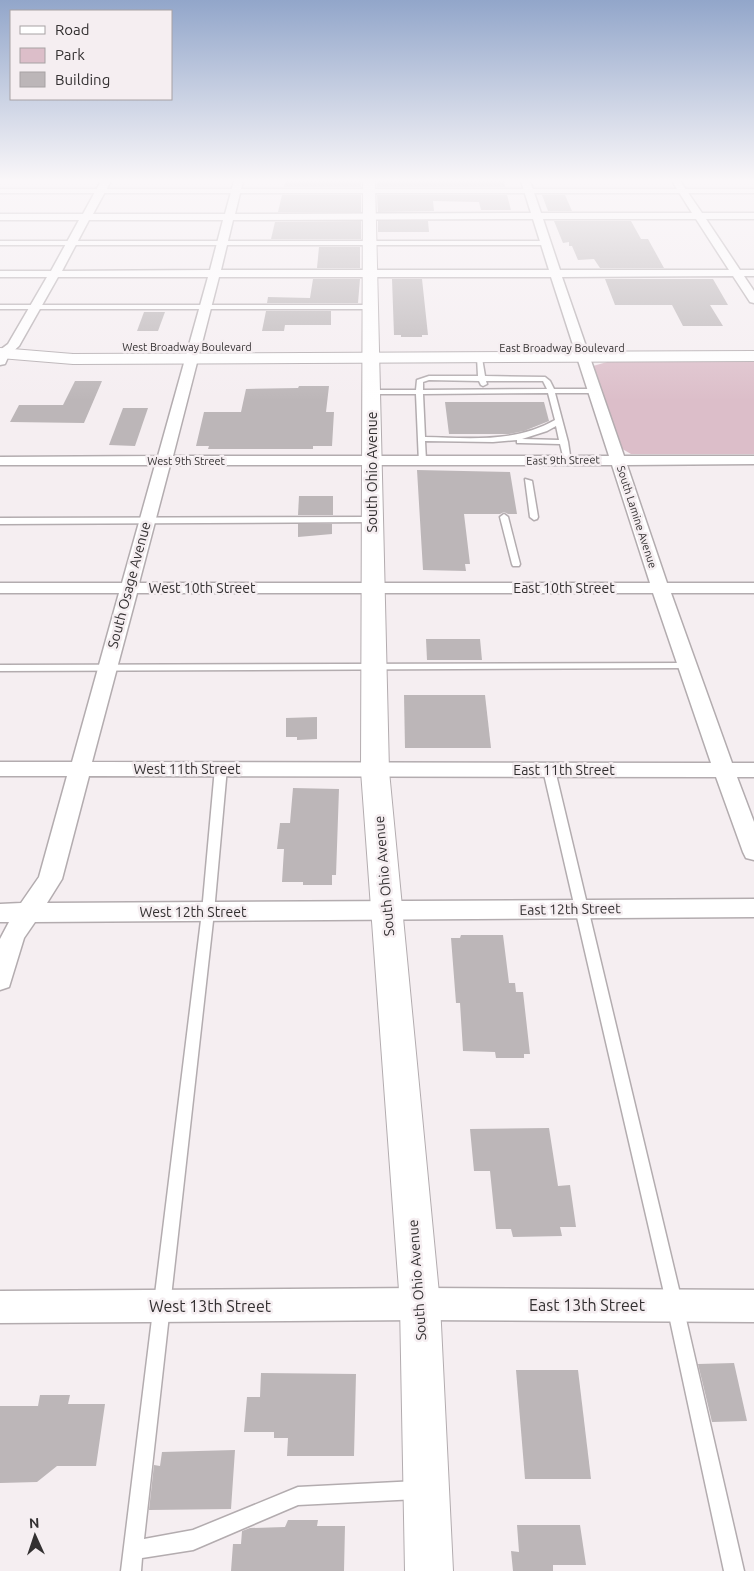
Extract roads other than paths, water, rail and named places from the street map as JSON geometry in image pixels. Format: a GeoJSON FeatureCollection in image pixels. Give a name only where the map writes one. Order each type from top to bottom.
{"type":"FeatureCollection","features":[{"type":"Feature","properties":{"kind":"main road","name":"South Ohio Avenue"},"geometry":{"type":"LineString","coordinates":[[370,254],[375,771],[420,1304],[429,1571]]}},
{"type":"Feature","properties":{"kind":"main road","name":"East Broadway Boulevard"},"geometry":{"type":"LineString","coordinates":[[371,353],[479,358],[754,348]]}},
{"type":"Feature","properties":{"kind":"main road","name":"West Broadway Boulevard"},"geometry":{"type":"LineString","coordinates":[[1,356],[72,359],[193,353],[371,353]]}},
{"type":"Feature","properties":{"kind":"main road","name":"East Broadway Boulevard"},"geometry":{"type":"LineString","coordinates":[[371,353],[582,353],[754,356]]}},
{"type":"Feature","properties":{"kind":"street"},"geometry":{"type":"LineString","coordinates":[[1,356],[13,346],[65,254]]}},
{"type":"Feature","properties":{"kind":"street","name":"South Osage Avenue"},"geometry":{"type":"LineString","coordinates":[[0,980],[13,936],[50,879],[219,254]]}},
{"type":"Feature","properties":{"kind":"street","name":"South Lamine Avenue"},"geometry":{"type":"LineString","coordinates":[[549,254],[596,391],[686,666],[754,852]]}},
{"type":"Feature","properties":{"kind":"street"},"geometry":{"type":"LineString","coordinates":[[724,254],[754,300]]}},
{"type":"Feature","properties":{"kind":"street"},"geometry":{"type":"LineString","coordinates":[[0,274],[754,273]]}},
{"type":"Feature","properties":{"kind":"street","name":"East 9th Street"},"geometry":{"type":"LineString","coordinates":[[372,461],[754,460]]}},
{"type":"Feature","properties":{"kind":"street","name":"West 9th Street"},"geometry":{"type":"LineString","coordinates":[[0,461],[372,461]]}},
{"type":"Feature","properties":{"kind":"street","name":"West 10th Street"},"geometry":{"type":"LineString","coordinates":[[0,588],[373,588]]}},
{"type":"Feature","properties":{"kind":"street","name":"East 10th Street"},"geometry":{"type":"LineString","coordinates":[[373,588],[754,588]]}},
{"type":"Feature","properties":{"kind":"street","name":"West 11th Street"},"geometry":{"type":"LineString","coordinates":[[0,769],[221,768],[375,771]]}},
{"type":"Feature","properties":{"kind":"street","name":"East 11th Street"},"geometry":{"type":"LineString","coordinates":[[375,771],[754,770]]}},
{"type":"Feature","properties":{"kind":"street","name":"East 12th Street"},"geometry":{"type":"LineString","coordinates":[[387,911],[754,908]]}},
{"type":"Feature","properties":{"kind":"street","name":"West 12th Street"},"geometry":{"type":"LineString","coordinates":[[0,913],[387,911]]}},
{"type":"Feature","properties":{"kind":"street","name":"East 13th Street"},"geometry":{"type":"LineString","coordinates":[[420,1304],[754,1306]]}},
{"type":"Feature","properties":{"kind":"street","name":"West 13th Street"},"geometry":{"type":"LineString","coordinates":[[0,1307],[420,1304]]}},
{"type":"Feature","properties":{"kind":"lane"},"geometry":{"type":"LineString","coordinates":[[0,306],[370,307]]}},
{"type":"Feature","properties":{"kind":"lane"},"geometry":{"type":"LineString","coordinates":[[479,358],[484,392]]}},
{"type":"Feature","properties":{"kind":"lane"},"geometry":{"type":"LineString","coordinates":[[422,460],[419,380],[482,378],[545,379],[552,391],[568,460]]}},
{"type":"Feature","properties":{"kind":"lane"},"geometry":{"type":"LineString","coordinates":[[371,392],[596,391]]}},
{"type":"Feature","properties":{"kind":"lane"},"geometry":{"type":"LineString","coordinates":[[514,439],[535,434],[559,421]]}},
{"type":"Feature","properties":{"kind":"lane"},"geometry":{"type":"LineString","coordinates":[[421,439],[514,439],[528,442],[564,442]]}},
{"type":"Feature","properties":{"kind":"lane"},"geometry":{"type":"LineString","coordinates":[[528,481],[534,518]]}},
{"type":"Feature","properties":{"kind":"lane"},"geometry":{"type":"LineString","coordinates":[[504,517],[516,564]]}},
{"type":"Feature","properties":{"kind":"lane"},"geometry":{"type":"LineString","coordinates":[[0,521],[372,520]]}},
{"type":"Feature","properties":{"kind":"lane"},"geometry":{"type":"LineString","coordinates":[[0,668],[686,666]]}},
{"type":"Feature","properties":{"kind":"lane"},"geometry":{"type":"LineString","coordinates":[[131,1571],[208,912],[221,768]]}},
{"type":"Feature","properties":{"kind":"lane"},"geometry":{"type":"LineString","coordinates":[[549,770],[675,1306],[734,1571]]}},
{"type":"Feature","properties":{"kind":"lane"},"geometry":{"type":"LineString","coordinates":[[134,1550],[194,1540],[298,1496],[426,1490]]}}]}
